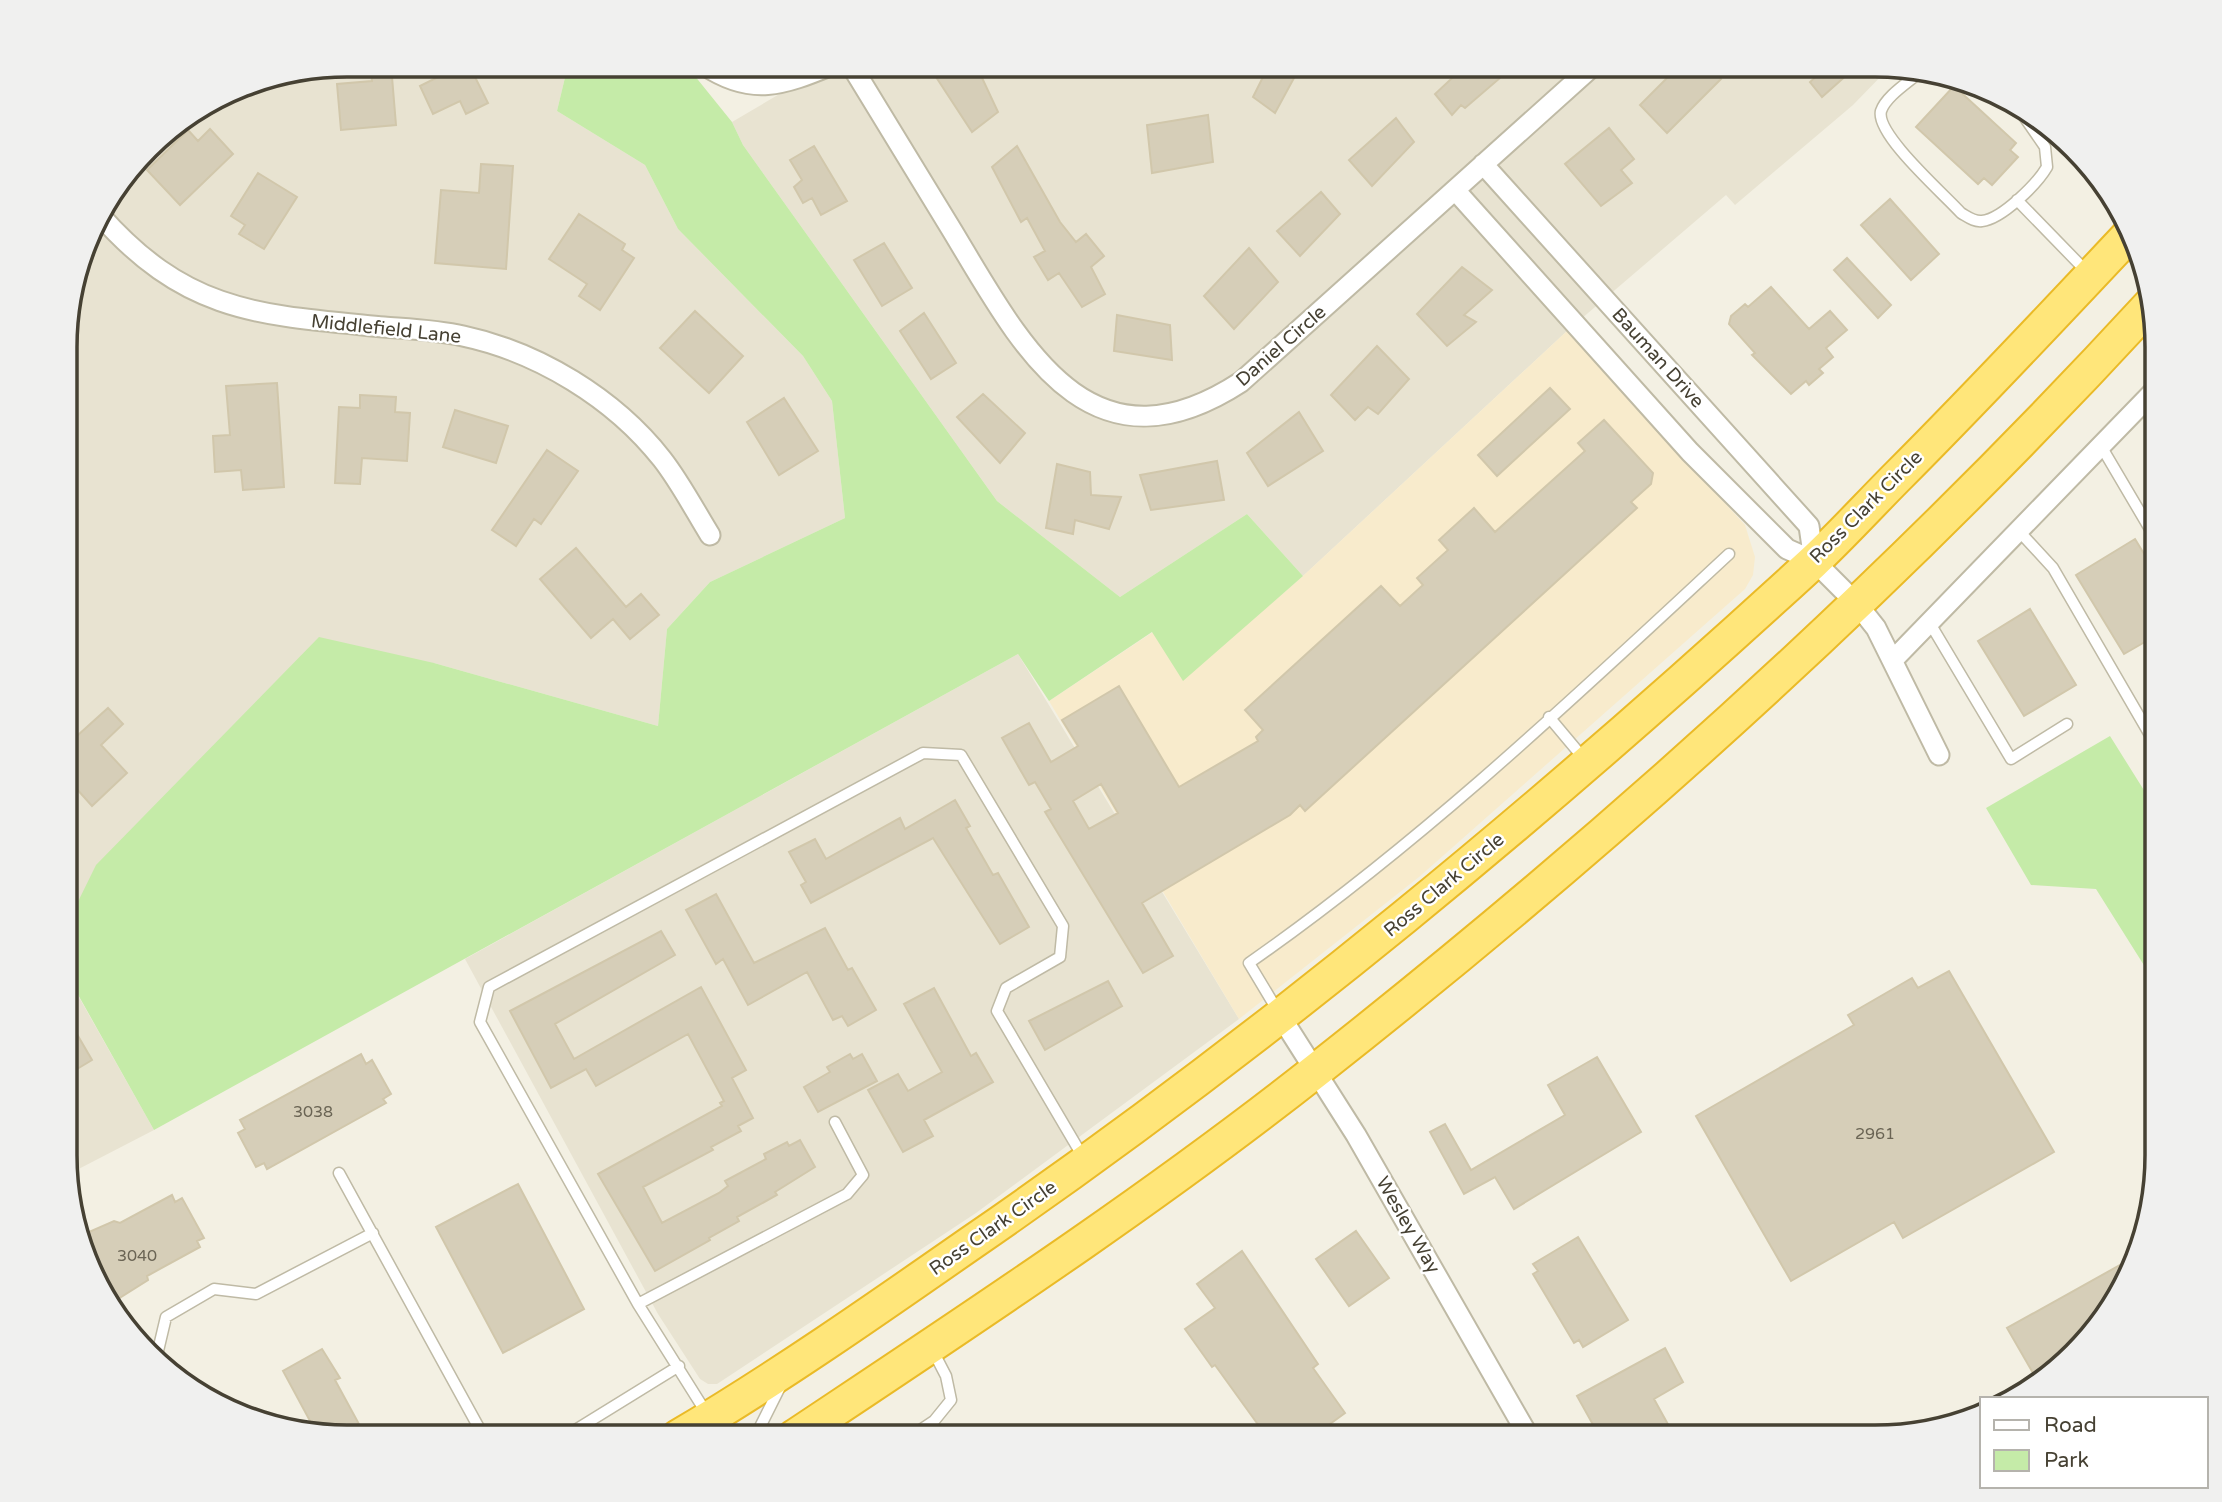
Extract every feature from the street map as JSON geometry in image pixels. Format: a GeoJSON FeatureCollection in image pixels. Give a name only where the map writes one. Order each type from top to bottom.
{"type":"FeatureCollection","features":[{"type":"Feature","properties":{"kind":"highway","name":"Ross Clark Circle"},"geometry":{"type":"LineString","coordinates":[[712,1425],[792,1364],[1087,1164],[1281,1017],[1483,854],[1814,561],[1989,385],[2123,241]]}},
{"type":"Feature","properties":{"kind":"highway"},"geometry":{"type":"LineString","coordinates":[[812,1425],[1040,1272],[1317,1070],[1611,827],[1857,604],[2143,317]]}},
{"type":"Feature","properties":{"kind":"street"},"geometry":{"type":"LineString","coordinates":[[723,77],[765,86],[789,83],[803,77]]}},
{"type":"Feature","properties":{"kind":"street","name":"Daniel Circle"},"geometry":{"type":"LineString","coordinates":[[858,77],[1025,348],[1068,390],[1088,402],[1124,413],[1177,412],[1211,399],[1241,382],[1581,77]]}},
{"type":"Feature","properties":{"kind":"street","name":"Bauman Drive"},"geometry":{"type":"LineString","coordinates":[[1483,164],[1809,526],[1814,561]]}},
{"type":"Feature","properties":{"kind":"street","name":"Bauman Drive"},"geometry":{"type":"LineString","coordinates":[[1455,190],[1690,452],[1787,549],[1814,561],[1857,604],[1876,628],[1938,755]]}},
{"type":"Feature","properties":{"kind":"street","name":"Middlefield Lane"},"geometry":{"type":"LineString","coordinates":[[107,223],[125,244],[152,267],[212,300],[267,316],[462,336],[549,367],[600,400],[644,439],[685,492],[710,535]]}},
{"type":"Feature","properties":{"kind":"street"},"geometry":{"type":"LineString","coordinates":[[1893,660],[1931,625],[2018,530],[2101,446],[2145,407]]}},
{"type":"Feature","properties":{"kind":"street","name":"Wesley Way"},"geometry":{"type":"LineString","coordinates":[[1281,1017],[1317,1070],[1522,1425]]}},
{"type":"Feature","properties":{"kind":"lane"},"geometry":{"type":"LineString","coordinates":[[1913,79],[1881,111],[1886,132],[1961,213],[1973,220],[1990,218],[2017,200],[2042,176],[2048,158],[2034,129]]}},
{"type":"Feature","properties":{"kind":"lane"},"geometry":{"type":"LineString","coordinates":[[2017,200],[2091,276]]}},
{"type":"Feature","properties":{"kind":"lane"},"geometry":{"type":"LineString","coordinates":[[2101,446],[2145,521]]}},
{"type":"Feature","properties":{"kind":"lane"},"geometry":{"type":"LineString","coordinates":[[2018,530],[2053,568],[2145,726]]}},
{"type":"Feature","properties":{"kind":"lane"},"geometry":{"type":"LineString","coordinates":[[1281,1017],[1249,963],[1404,842],[1549,717],[1729,554]]}},
{"type":"Feature","properties":{"kind":"lane"},"geometry":{"type":"LineString","coordinates":[[1931,625],[2011,759],[2067,724]]}},
{"type":"Feature","properties":{"kind":"lane"},"geometry":{"type":"LineString","coordinates":[[1549,717],[1588,763]]}},
{"type":"Feature","properties":{"kind":"lane"},"geometry":{"type":"LineString","coordinates":[[707,1425],[679,1366],[638,1304],[480,1022],[489,987],[923,753],[961,755],[1063,926],[1060,957],[1006,988],[997,1011],[1087,1164]]}},
{"type":"Feature","properties":{"kind":"lane"},"geometry":{"type":"LineString","coordinates":[[638,1304],[847,1194],[863,1175],[835,1122]]}},
{"type":"Feature","properties":{"kind":"lane"},"geometry":{"type":"LineString","coordinates":[[339,1173],[477,1425]]}},
{"type":"Feature","properties":{"kind":"lane"},"geometry":{"type":"LineString","coordinates":[[159,1348],[166,1317],[214,1289],[256,1294],[373,1233]]}},
{"type":"Feature","properties":{"kind":"lane"},"geometry":{"type":"LineString","coordinates":[[929,1425],[951,1400],[946,1376],[930,1346]]}},
{"type":"Feature","properties":{"kind":"lane"},"geometry":{"type":"LineString","coordinates":[[761,1425],[792,1364]]}},
{"type":"Feature","properties":{"kind":"lane"},"geometry":{"type":"LineString","coordinates":[[583,1425],[679,1366]]}},
{"type":"Feature","properties":{"kind":"shaded area"},"geometry":{"type":"Polygon","coordinates":[[[347,77],[565,77],[557,111],[645,165],[678,229],[803,356],[832,401],[845,518],[710,582],[667,629],[658,726],[434,663],[77,917],[77,347],[79,311],[86,277],[113,212],[144,169],[182,133],[212,113],[260,91],[311,79],[347,77]]]}},
{"type":"Feature","properties":{"kind":"shaded area"},"geometry":{"type":"Polygon","coordinates":[[[809,77],[1880,77],[1853,105],[1735,205],[1726,195],[1567,331],[1303,576],[1247,514],[1120,597],[997,501],[743,145],[732,122],[809,77]]]}},
{"type":"Feature","properties":{"kind":"shaded area"},"geometry":{"type":"Polygon","coordinates":[[[1567,331],[1745,525],[1755,557],[1753,575],[1745,589],[1419,877],[1239,1019],[1049,701],[1153,632],[1183,680],[1303,576],[1567,331]]]}},
{"type":"Feature","properties":{"kind":"shaded area"},"geometry":{"type":"Polygon","coordinates":[[[1018,654],[1239,1019],[976,1213],[717,1384],[708,1384],[700,1379],[658,1314],[465,959],[1018,654]]]}},
{"type":"Feature","properties":{"kind":"shaded area"},"geometry":{"type":"Polygon","coordinates":[[[77,994],[154,1130],[78,1169],[77,994]]]}},
{"type":"Feature","properties":{"kind":"green space"},"geometry":{"type":"Polygon","coordinates":[[[565,77],[696,77],[732,122],[743,145],[997,501],[1120,597],[1247,514],[1303,576],[1183,681],[1152,632],[1049,701],[1018,654],[154,1130],[77,993],[77,904],[96,865],[319,637],[434,663],[658,726],[667,629],[710,582],[845,518],[832,401],[803,356],[678,229],[645,165],[557,111],[565,77]]]}},
{"type":"Feature","properties":{"kind":"green space"},"geometry":{"type":"Polygon","coordinates":[[[2110,736],[2145,792],[2145,967],[2096,889],[2031,885],[1986,808],[2110,736]]]}},
{"type":"Feature","properties":{"kind":"building"},"geometry":{"type":"Polygon","coordinates":[[[372,77],[392,77],[396,125],[341,130],[337,84],[372,81],[372,77]]]}},
{"type":"Feature","properties":{"kind":"building"},"geometry":{"type":"Polygon","coordinates":[[[438,77],[475,77],[488,103],[466,114],[460,101],[433,114],[420,86],[438,77]]]}},
{"type":"Feature","properties":{"kind":"building"},"geometry":{"type":"Polygon","coordinates":[[[936,77],[982,77],[998,112],[972,132],[936,77]]]}},
{"type":"Feature","properties":{"kind":"building"},"geometry":{"type":"Polygon","coordinates":[[[1263,77],[1294,77],[1275,113],[1253,97],[1263,77]]]}},
{"type":"Feature","properties":{"kind":"building"},"geometry":{"type":"Polygon","coordinates":[[[1453,77],[1500,78],[1465,108],[1461,105],[1452,115],[1435,94],[1453,77]]]}},
{"type":"Feature","properties":{"kind":"building"},"geometry":{"type":"Polygon","coordinates":[[[1668,77],[1721,79],[1667,133],[1640,105],[1668,77]]]}},
{"type":"Feature","properties":{"kind":"building"},"geometry":{"type":"Polygon","coordinates":[[[1816,77],[1844,77],[1822,97],[1810,82],[1816,77]]]}},
{"type":"Feature","properties":{"kind":"building"},"geometry":{"type":"Polygon","coordinates":[[[1952,88],[1958,90],[2016,143],[2010,150],[2018,157],[1992,185],[1984,178],[1978,184],[1916,127],[1952,88]]]}},
{"type":"Feature","properties":{"kind":"building"},"geometry":{"type":"Polygon","coordinates":[[[1208,115],[1213,162],[1152,173],[1147,125],[1208,115]]]}},
{"type":"Feature","properties":{"kind":"building"},"geometry":{"type":"Polygon","coordinates":[[[1396,118],[1414,142],[1372,186],[1349,160],[1396,118]]]}},
{"type":"Feature","properties":{"kind":"building"},"geometry":{"type":"Polygon","coordinates":[[[1609,128],[1634,159],[1621,170],[1632,183],[1601,206],[1565,164],[1609,128]]]}},
{"type":"Feature","properties":{"kind":"building"},"geometry":{"type":"Polygon","coordinates":[[[210,129],[233,154],[180,205],[147,170],[188,130],[198,141],[210,129]]]}},
{"type":"Feature","properties":{"kind":"building"},"geometry":{"type":"Polygon","coordinates":[[[814,146],[847,201],[821,215],[812,198],[803,203],[794,187],[802,180],[790,160],[814,146]]]}},
{"type":"Feature","properties":{"kind":"building"},"geometry":{"type":"Polygon","coordinates":[[[1017,146],[1060,222],[1076,242],[1086,234],[1104,256],[1091,267],[1105,294],[1082,307],[1059,273],[1048,280],[1034,257],[1045,251],[1027,218],[1021,222],[992,167],[1017,146]]]}},
{"type":"Feature","properties":{"kind":"building"},"geometry":{"type":"Polygon","coordinates":[[[481,164],[513,166],[506,269],[435,263],[441,190],[479,193],[481,164]]]}},
{"type":"Feature","properties":{"kind":"building"},"geometry":{"type":"Polygon","coordinates":[[[258,173],[297,197],[264,249],[239,234],[245,225],[231,216],[258,173]]]}},
{"type":"Feature","properties":{"kind":"building"},"geometry":{"type":"Polygon","coordinates":[[[1321,192],[1340,214],[1300,256],[1277,231],[1321,192]]]}},
{"type":"Feature","properties":{"kind":"building"},"geometry":{"type":"Polygon","coordinates":[[[1890,199],[1939,254],[1911,280],[1861,225],[1890,199]]]}},
{"type":"Feature","properties":{"kind":"building"},"geometry":{"type":"Polygon","coordinates":[[[579,214],[625,244],[622,250],[634,258],[600,310],[579,296],[587,284],[549,259],[579,214]]]}},
{"type":"Feature","properties":{"kind":"building"},"geometry":{"type":"Polygon","coordinates":[[[884,243],[912,288],[882,306],[854,260],[884,243]]]}},
{"type":"Feature","properties":{"kind":"building"},"geometry":{"type":"Polygon","coordinates":[[[1249,248],[1278,282],[1234,329],[1204,296],[1249,248]]]}},
{"type":"Feature","properties":{"kind":"building"},"geometry":{"type":"Polygon","coordinates":[[[1847,258],[1891,305],[1878,318],[1834,270],[1847,258]]]}},
{"type":"Feature","properties":{"kind":"building"},"geometry":{"type":"Polygon","coordinates":[[[1462,267],[1492,290],[1464,315],[1476,322],[1447,346],[1417,314],[1462,267]]]}},
{"type":"Feature","properties":{"kind":"building"},"geometry":{"type":"Polygon","coordinates":[[[1771,287],[1809,329],[1830,311],[1847,330],[1826,348],[1833,357],[1819,369],[1823,373],[1809,385],[1806,381],[1791,394],[1752,355],[1755,353],[1729,324],[1731,316],[1745,304],[1748,307],[1771,287]]]}},
{"type":"Feature","properties":{"kind":"building"},"geometry":{"type":"Polygon","coordinates":[[[695,311],[743,356],[709,393],[660,348],[695,311]]]}},
{"type":"Feature","properties":{"kind":"building"},"geometry":{"type":"Polygon","coordinates":[[[924,313],[956,363],[931,379],[900,331],[924,313]]]}},
{"type":"Feature","properties":{"kind":"building"},"geometry":{"type":"Polygon","coordinates":[[[1117,315],[1170,325],[1172,360],[1114,351],[1117,315]]]}},
{"type":"Feature","properties":{"kind":"building"},"geometry":{"type":"Polygon","coordinates":[[[1377,346],[1409,379],[1378,414],[1368,407],[1355,420],[1331,395],[1377,346]]]}},
{"type":"Feature","properties":{"kind":"building"},"geometry":{"type":"Polygon","coordinates":[[[277,383],[284,487],[243,490],[241,470],[215,472],[213,436],[230,435],[226,386],[277,383]]]}},
{"type":"Feature","properties":{"kind":"building"},"geometry":{"type":"Polygon","coordinates":[[[1550,388],[1570,409],[1497,476],[1478,455],[1550,388]]]}},
{"type":"Feature","properties":{"kind":"building"},"geometry":{"type":"Polygon","coordinates":[[[983,394],[1025,433],[1000,463],[957,417],[983,394]]]}},
{"type":"Feature","properties":{"kind":"building"},"geometry":{"type":"Polygon","coordinates":[[[360,395],[396,397],[395,412],[410,413],[407,461],[362,458],[360,484],[335,483],[339,407],[360,408],[360,395]]]}},
{"type":"Feature","properties":{"kind":"building"},"geometry":{"type":"Polygon","coordinates":[[[784,398],[818,451],[779,475],[747,422],[784,398]]]}},
{"type":"Feature","properties":{"kind":"building"},"geometry":{"type":"Polygon","coordinates":[[[455,410],[508,426],[496,463],[443,447],[455,410]]]}},
{"type":"Feature","properties":{"kind":"building"},"geometry":{"type":"Polygon","coordinates":[[[1299,412],[1323,451],[1268,486],[1247,453],[1299,412]]]}},
{"type":"Feature","properties":{"kind":"building"},"geometry":{"type":"Polygon","coordinates":[[[1604,420],[1653,473],[1651,484],[1631,502],[1637,508],[1305,811],[1300,805],[1290,815],[1142,903],[1173,956],[1143,973],[1045,812],[1051,809],[1035,782],[1029,785],[1002,738],[1029,723],[1051,762],[1078,746],[1062,720],[1119,686],[1179,787],[1258,741],[1256,737],[1263,730],[1245,710],[1381,586],[1400,606],[1423,585],[1417,578],[1448,550],[1439,540],[1474,508],[1495,532],[1585,451],[1578,443],[1604,420]],[[1101,784],[1073,801],[1089,829],[1118,813],[1101,784]]]}},
{"type":"Feature","properties":{"kind":"building"},"geometry":{"type":"Polygon","coordinates":[[[547,450],[578,471],[541,524],[534,519],[516,546],[492,530],[547,450]]]}},
{"type":"Feature","properties":{"kind":"building"},"geometry":{"type":"Polygon","coordinates":[[[1217,461],[1224,500],[1151,510],[1140,475],[1217,461]]]}},
{"type":"Feature","properties":{"kind":"building"},"geometry":{"type":"Polygon","coordinates":[[[1057,464],[1090,472],[1091,495],[1121,497],[1109,529],[1075,520],[1073,534],[1046,528],[1057,464]]]}},
{"type":"Feature","properties":{"kind":"building"},"geometry":{"type":"Polygon","coordinates":[[[2135,539],[2145,555],[2145,642],[2124,654],[2076,575],[2135,539]]]}},
{"type":"Feature","properties":{"kind":"building"},"geometry":{"type":"Polygon","coordinates":[[[576,548],[626,607],[641,594],[659,615],[630,639],[613,619],[591,638],[540,579],[576,548]]]}},
{"type":"Feature","properties":{"kind":"building"},"geometry":{"type":"Polygon","coordinates":[[[2030,609],[2076,685],[2024,716],[1978,641],[2030,609]]]}},
{"type":"Feature","properties":{"kind":"building"},"geometry":{"type":"Polygon","coordinates":[[[108,708],[123,724],[101,745],[127,773],[92,806],[77,789],[77,736],[108,708]]]}},
{"type":"Feature","properties":{"kind":"building"},"geometry":{"type":"Polygon","coordinates":[[[955,800],[970,826],[966,828],[993,875],[998,873],[1029,927],[1000,944],[933,838],[811,903],[801,885],[806,882],[789,852],[815,839],[826,859],[900,818],[905,829],[955,800]]]}},
{"type":"Feature","properties":{"kind":"building"},"geometry":{"type":"Polygon","coordinates":[[[716,894],[754,963],[825,928],[848,970],[852,968],[876,1010],[848,1026],[842,1016],[833,1020],[807,972],[748,1005],[723,959],[716,964],[686,910],[716,894]]]}},
{"type":"Feature","properties":{"kind":"building"},"geometry":{"type":"Polygon","coordinates":[[[661,931],[675,955],[555,1024],[574,1059],[701,987],[746,1070],[732,1078],[753,1118],[738,1126],[741,1131],[711,1147],[713,1150],[643,1187],[662,1223],[719,1193],[728,1186],[725,1181],[766,1159],[764,1154],[787,1142],[789,1146],[800,1140],[815,1167],[775,1192],[777,1195],[737,1217],[739,1221],[709,1238],[710,1240],[655,1271],[598,1174],[722,1106],[720,1103],[724,1101],[688,1034],[596,1086],[586,1069],[551,1088],[510,1011],[661,931]]]}},
{"type":"Feature","properties":{"kind":"building"},"geometry":{"type":"Polygon","coordinates":[[[1949,971],[2054,1152],[1903,1238],[1894,1222],[1791,1281],[1696,1116],[1854,1025],[1848,1015],[1912,978],[1918,988],[1949,971]]]}},
{"type":"Feature","properties":{"kind":"building"},"geometry":{"type":"Polygon","coordinates":[[[1108,981],[1122,1006],[1045,1050],[1029,1021],[1108,981]]]}},
{"type":"Feature","properties":{"kind":"building"},"geometry":{"type":"Polygon","coordinates":[[[934,988],[971,1056],[976,1053],[993,1082],[924,1120],[933,1136],[903,1152],[868,1090],[898,1074],[908,1091],[942,1072],[904,1004],[934,988]]]}},
{"type":"Feature","properties":{"kind":"building"},"geometry":{"type":"Polygon","coordinates":[[[77,1034],[92,1060],[77,1069],[77,1034]]]}},
{"type":"Feature","properties":{"kind":"building"},"geometry":{"type":"Polygon","coordinates":[[[361,1054],[366,1064],[372,1060],[391,1094],[383,1099],[386,1103],[267,1169],[264,1163],[256,1167],[238,1133],[245,1129],[240,1120],[361,1054]]]}},
{"type":"Feature","properties":{"kind":"building"},"geometry":{"type":"Polygon","coordinates":[[[850,1054],[853,1059],[862,1054],[877,1081],[818,1112],[804,1087],[830,1072],[827,1067],[850,1054]]]}},
{"type":"Feature","properties":{"kind":"building"},"geometry":{"type":"Polygon","coordinates":[[[1597,1057],[1641,1132],[1514,1209],[1495,1177],[1464,1194],[1430,1132],[1445,1124],[1471,1170],[1565,1115],[1548,1085],[1597,1057]]]}},
{"type":"Feature","properties":{"kind":"building"},"geometry":{"type":"Polygon","coordinates":[[[518,1184],[584,1309],[503,1353],[436,1227],[518,1184]]]}},
{"type":"Feature","properties":{"kind":"building"},"geometry":{"type":"Polygon","coordinates":[[[172,1195],[175,1202],[182,1198],[204,1238],[197,1241],[200,1247],[147,1276],[148,1280],[118,1299],[105,1275],[88,1232],[114,1221],[120,1223],[172,1195]]]}},
{"type":"Feature","properties":{"kind":"building"},"geometry":{"type":"Polygon","coordinates":[[[1356,1231],[1389,1278],[1349,1306],[1316,1259],[1356,1231]]]}},
{"type":"Feature","properties":{"kind":"building"},"geometry":{"type":"Polygon","coordinates":[[[1578,1237],[1628,1320],[1583,1347],[1579,1340],[1574,1343],[1533,1274],[1538,1271],[1533,1264],[1578,1237]]]}},
{"type":"Feature","properties":{"kind":"building"},"geometry":{"type":"Polygon","coordinates":[[[1242,1251],[1318,1364],[1313,1368],[1345,1413],[1328,1425],[1258,1425],[1185,1329],[1215,1308],[1197,1284],[1242,1251]]]}},
{"type":"Feature","properties":{"kind":"building"},"geometry":{"type":"Polygon","coordinates":[[[2122,1264],[2089,1320],[2066,1346],[2033,1374],[2007,1328],[2122,1264]]]}},
{"type":"Feature","properties":{"kind":"building"},"geometry":{"type":"Polygon","coordinates":[[[1665,1348],[1683,1382],[1654,1399],[1668,1425],[1593,1425],[1577,1396],[1665,1348]]]}},
{"type":"Feature","properties":{"kind":"building"},"geometry":{"type":"Polygon","coordinates":[[[322,1349],[340,1378],[335,1380],[359,1425],[311,1423],[283,1371],[322,1349]]]}}]}
